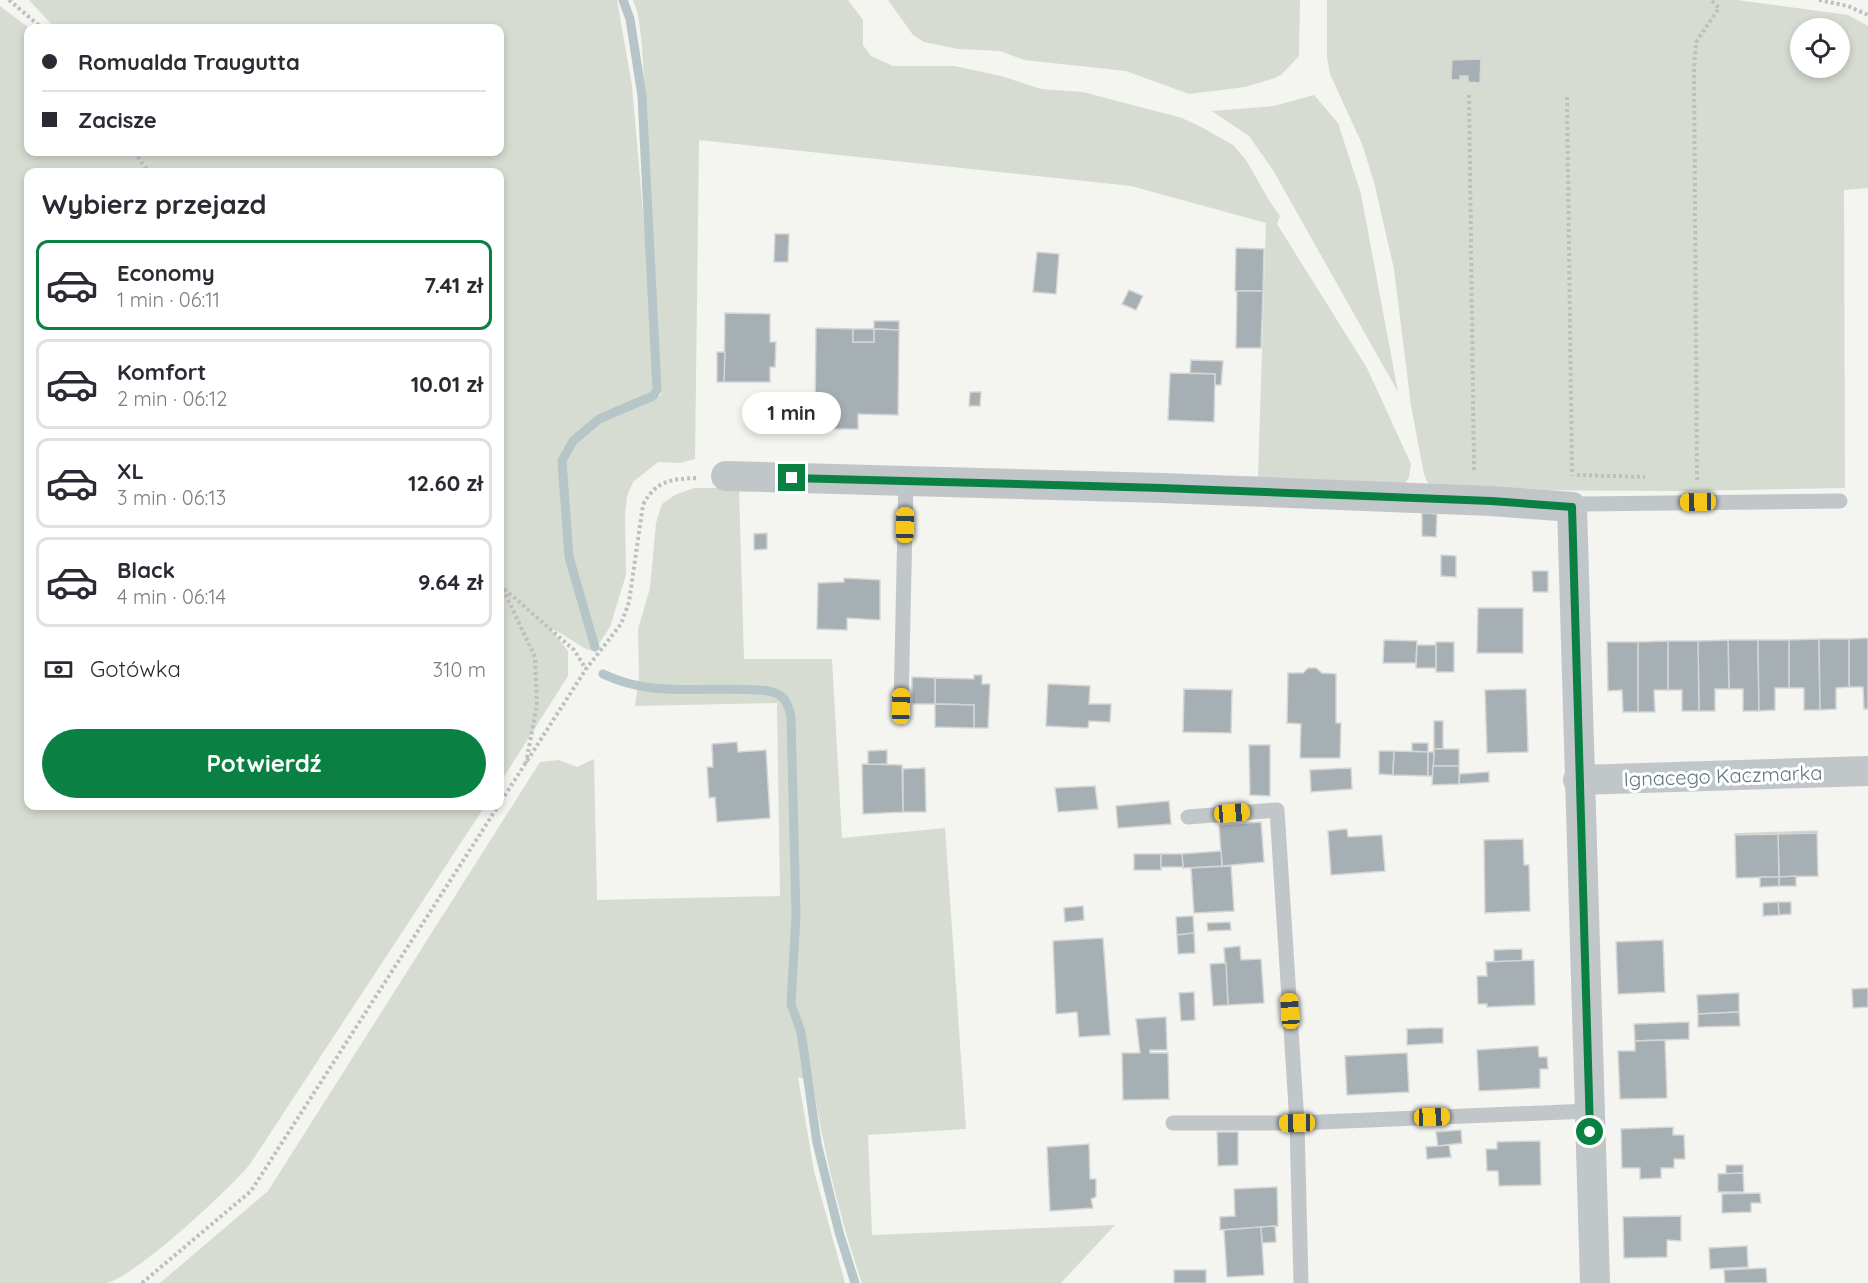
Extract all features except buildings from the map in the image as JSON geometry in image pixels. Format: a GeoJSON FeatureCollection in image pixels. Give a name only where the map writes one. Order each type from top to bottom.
{"type":"FeatureCollection","features":[{"type":"Feature","properties":{"kind":"street"},"geometry":{"type":"LineString","coordinates":[[726,477],[906,480],[1491,501],[1572,507],[1578,780],[1595,1283]]}},
{"type":"Feature","properties":{"kind":"street","name":"Ignacego Kaczmarka"},"geometry":{"type":"LineString","coordinates":[[1578,780],[1868,771]]}},
{"type":"Feature","properties":{"kind":"lane"},"geometry":{"type":"LineString","coordinates":[[901,706],[906,480]]}},
{"type":"Feature","properties":{"kind":"lane"},"geometry":{"type":"LineString","coordinates":[[1572,507],[1582,504],[1840,501]]}},
{"type":"Feature","properties":{"kind":"lane"},"geometry":{"type":"LineString","coordinates":[[1188,817],[1277,810],[1297,1123],[1301,1283]]}},
{"type":"Feature","properties":{"kind":"lane"},"geometry":{"type":"LineString","coordinates":[[1173,1123],[1297,1123],[1589,1110]]}},
{"type":"Feature","properties":{"kind":"path"},"geometry":{"type":"LineString","coordinates":[[1698,502],[1694,70],[1696,42],[1719,8],[1711,0]]}},
{"type":"Feature","properties":{"kind":"path"},"geometry":{"type":"LineString","coordinates":[[1819,0],[1848,6],[1868,15]]}},
{"type":"Feature","properties":{"kind":"path"},"geometry":{"type":"LineString","coordinates":[[11,1],[37,24]]}},
{"type":"Feature","properties":{"kind":"path"},"geometry":{"type":"LineString","coordinates":[[1469,95],[1474,473],[1485,473]]}},
{"type":"Feature","properties":{"kind":"path"},"geometry":{"type":"LineString","coordinates":[[1567,96],[1572,507]]}},
{"type":"Feature","properties":{"kind":"path"},"geometry":{"type":"LineString","coordinates":[[1561,475],[1650,478]]}},
{"type":"Feature","properties":{"kind":"path"},"geometry":{"type":"LineString","coordinates":[[504,799],[586,669],[621,624],[629,602],[643,505],[650,492],[667,481],[726,477]]}},
{"type":"Feature","properties":{"kind":"path"},"geometry":{"type":"LineString","coordinates":[[504,590],[574,650],[586,669]]}},
{"type":"Feature","properties":{"kind":"path"},"geometry":{"type":"LineString","coordinates":[[504,593],[535,657],[537,705],[525,766]]}},
{"type":"Feature","properties":{"kind":"path"},"geometry":{"type":"LineString","coordinates":[[142,1283],[251,1191],[497,810]]}},
{"type":"Feature","properties":{"kind":"shaded area"},"geometry":{"type":"Polygon","coordinates":[[[29,0],[617,0],[632,86],[654,338],[652,392],[619,406],[587,424],[563,449],[559,461],[566,557],[593,651],[550,628],[568,651],[568,676],[504,777],[504,168],[24,168],[24,810],[482,810],[250,1164],[203,1211],[159,1250],[138,1266],[106,1283],[0,1283],[0,6],[24,24],[24,156],[504,156],[504,24],[51,24],[29,0]]]}},
{"type":"Feature","properties":{"kind":"shaded area"},"geometry":{"type":"Polygon","coordinates":[[[633,0],[848,0],[863,20],[863,45],[871,56],[893,66],[954,66],[1001,76],[1041,89],[1083,92],[1182,118],[1233,145],[1246,160],[1280,216],[1277,224],[1367,368],[1411,464],[1409,477],[1405,483],[1258,478],[1266,223],[1131,186],[699,140],[695,459],[680,463],[658,462],[633,482],[627,496],[625,517],[626,575],[610,627],[597,647],[571,557],[564,475],[567,456],[579,439],[600,423],[661,395],[642,45],[638,14],[633,0]]]}},
{"type":"Feature","properties":{"kind":"shaded area"},"geometry":{"type":"Polygon","coordinates":[[[888,0],[1300,0],[1299,56],[1281,75],[1272,79],[1245,87],[1189,94],[1126,71],[1024,60],[1000,51],[958,49],[924,42],[913,35],[888,0]]]}},
{"type":"Feature","properties":{"kind":"shaded area"},"geometry":{"type":"Polygon","coordinates":[[[1327,0],[1737,0],[1848,15],[1868,26],[1868,188],[1844,190],[1845,488],[1686,491],[1450,490],[1429,486],[1424,474],[1411,406],[1394,269],[1374,182],[1362,144],[1330,74],[1327,58],[1327,0]]]}},
{"type":"Feature","properties":{"kind":"shaded area"},"geometry":{"type":"Polygon","coordinates":[[[1314,95],[1338,123],[1361,194],[1398,392],[1273,170],[1249,136],[1212,111],[1274,106],[1314,95]]]}},
{"type":"Feature","properties":{"kind":"shaded area"},"geometry":{"type":"Polygon","coordinates":[[[694,488],[739,488],[744,659],[832,659],[842,838],[945,828],[966,1129],[868,1135],[872,1235],[1115,1225],[1061,1283],[862,1283],[833,1183],[812,1081],[798,1077],[814,1171],[845,1283],[160,1283],[268,1191],[540,762],[559,760],[577,767],[594,759],[597,900],[780,896],[777,703],[635,706],[639,677],[638,629],[650,588],[656,523],[662,504],[675,495],[694,488]]]}},
{"type":"Feature","properties":{"kind":"waterway"},"geometry":{"type":"LineString","coordinates":[[595,647],[569,557],[562,461],[573,441],[599,419],[653,396],[657,390],[642,96],[630,19],[623,0]]}},
{"type":"Feature","properties":{"kind":"waterway"},"geometry":{"type":"LineString","coordinates":[[603,674],[643,687],[768,691],[782,697],[788,707],[791,717],[796,915],[791,1004],[801,1032],[817,1143],[839,1232],[855,1283]]}},
{"type":"Feature","properties":{"kind":"route"},"geometry":{"type":"LineString","coordinates":[[792,478],[1162,488],[1491,501],[1572,507],[1575,688],[1590,1132]]}}]}
